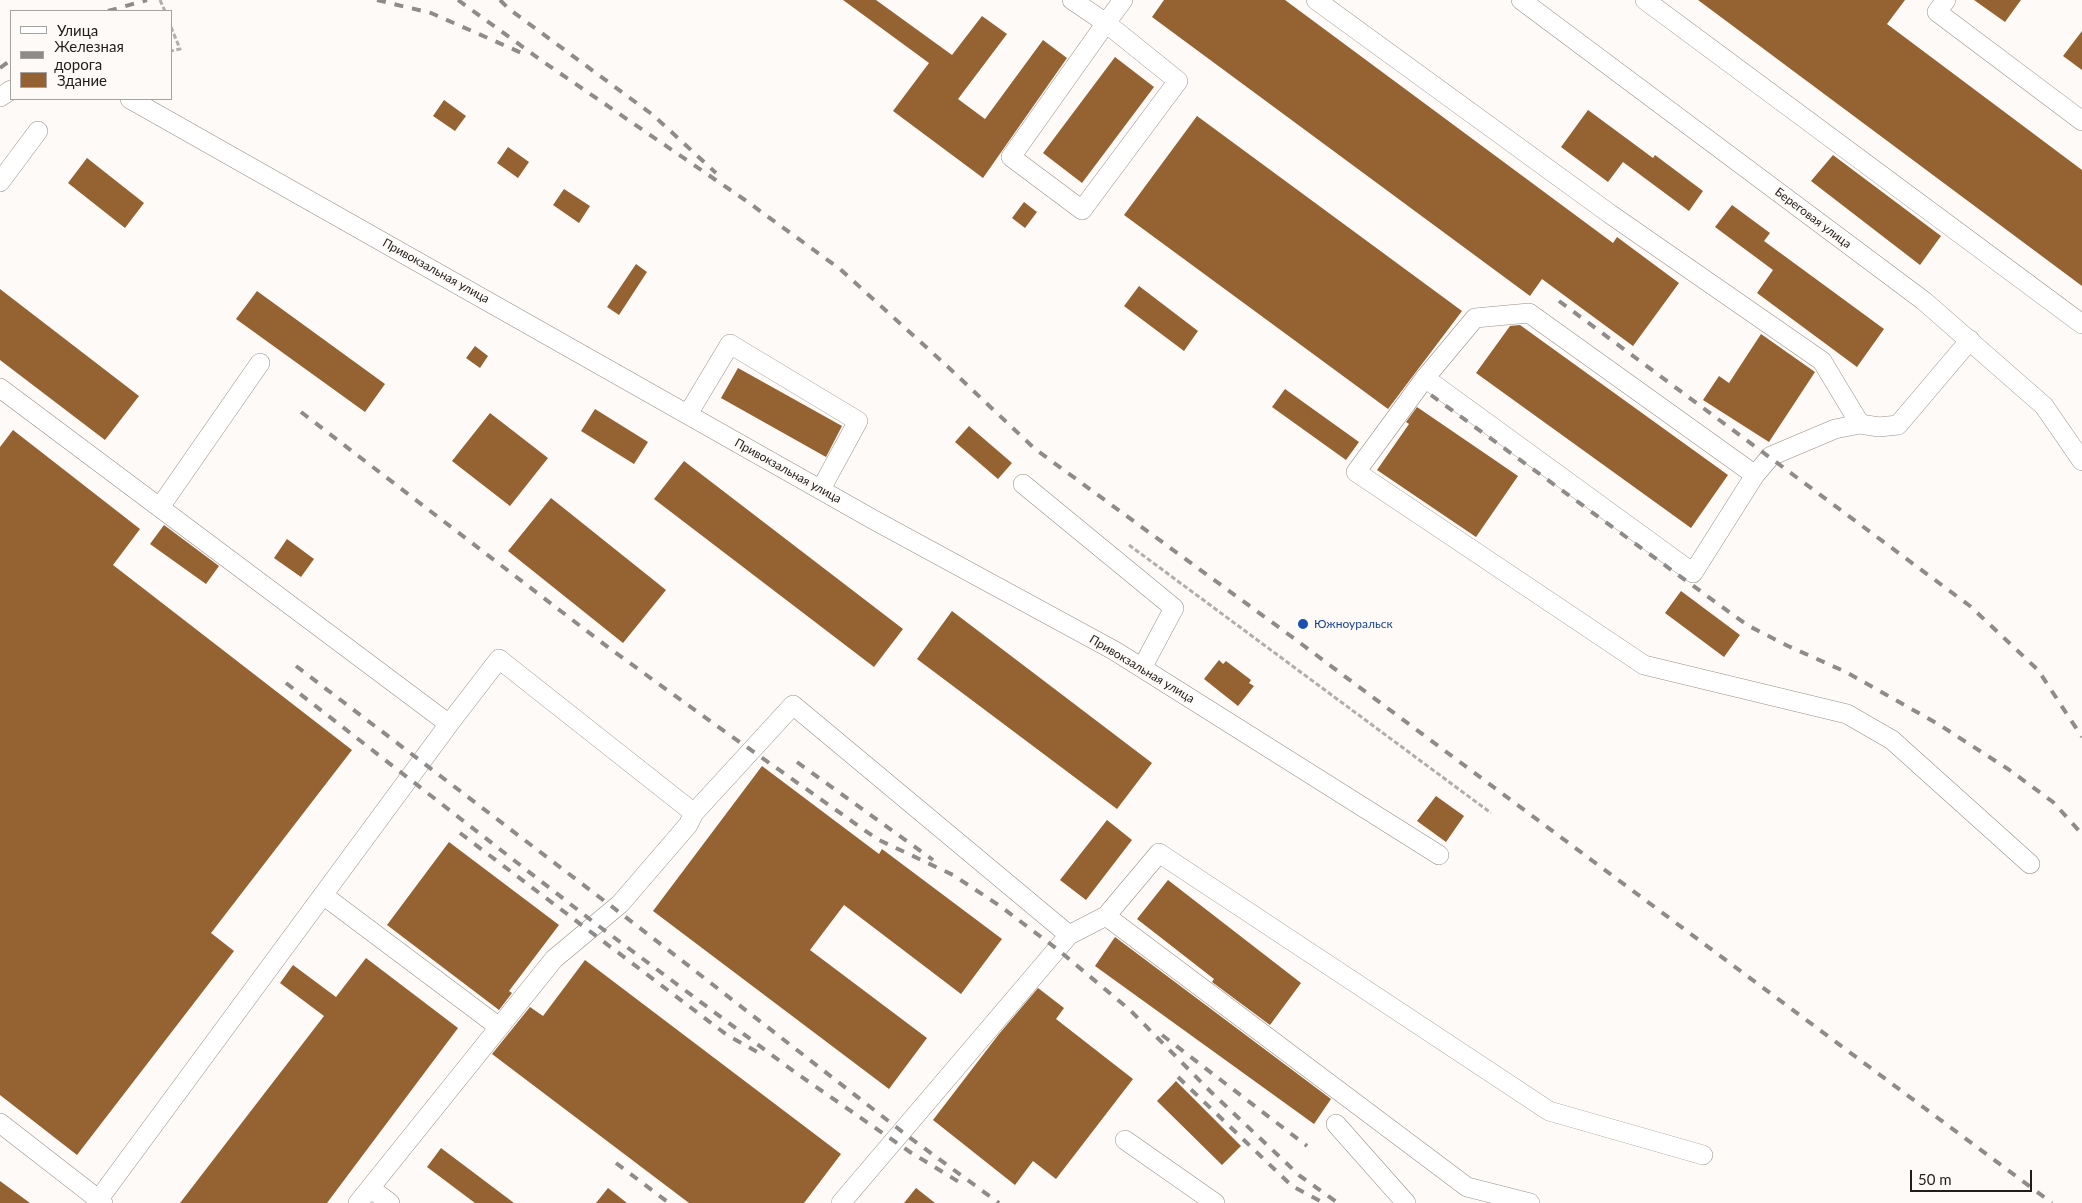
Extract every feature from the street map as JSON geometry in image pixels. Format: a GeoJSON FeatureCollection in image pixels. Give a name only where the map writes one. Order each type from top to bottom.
{"type":"FeatureCollection","features":[{"type":"Feature","properties":{"kind":"street"},"geometry":{"type":"LineString","coordinates":[[1072,0],[1106,23],[1178,81],[1082,210],[1011,156],[1106,23],[1123,0]]}},
{"type":"Feature","properties":{"kind":"street"},"geometry":{"type":"LineString","coordinates":[[1316,0],[1610,214],[1822,361],[1860,424]]}},
{"type":"Feature","properties":{"kind":"street","name":"Береговая улица"},"geometry":{"type":"LineString","coordinates":[[1521,0],[1924,301],[2044,406],[2082,461]]}},
{"type":"Feature","properties":{"kind":"street"},"geometry":{"type":"LineString","coordinates":[[1645,0],[2082,324]]}},
{"type":"Feature","properties":{"kind":"street"},"geometry":{"type":"LineString","coordinates":[[1946,0],[1937,12],[2082,121]]}},
{"type":"Feature","properties":{"kind":"street","name":"Привокзальная улица"},"geometry":{"type":"LineString","coordinates":[[132,100],[821,489],[1115,651],[1439,855]]}},
{"type":"Feature","properties":{"kind":"street"},"geometry":{"type":"LineString","coordinates":[[0,182],[38,132]]}},
{"type":"Feature","properties":{"kind":"street"},"geometry":{"type":"LineString","coordinates":[[1755,475],[1529,312],[1475,318],[1425,378],[1356,472],[1644,665],[1847,714],[1892,740],[2030,864]]}},
{"type":"Feature","properties":{"kind":"street"},"geometry":{"type":"LineString","coordinates":[[1425,378],[1693,573],[1755,475],[1771,456],[1835,429],[1860,424],[1879,427],[1898,425],[1970,340]]}},
{"type":"Feature","properties":{"kind":"street"},"geometry":{"type":"LineString","coordinates":[[688,414],[730,344],[858,421],[821,489]]}},
{"type":"Feature","properties":{"kind":"street"},"geometry":{"type":"LineString","coordinates":[[160,507],[260,363]]}},
{"type":"Feature","properties":{"kind":"street"},"geometry":{"type":"LineString","coordinates":[[0,388],[449,724]]}},
{"type":"Feature","properties":{"kind":"street"},"geometry":{"type":"LineString","coordinates":[[1023,484],[1174,608],[1142,668]]}},
{"type":"Feature","properties":{"kind":"street"},"geometry":{"type":"LineString","coordinates":[[0,1123],[99,1202],[498,659],[694,813]]}},
{"type":"Feature","properties":{"kind":"street"},"geometry":{"type":"LineString","coordinates":[[358,1203],[554,959],[620,904],[688,825],[694,813],[793,705],[1069,935]]}},
{"type":"Feature","properties":{"kind":"street"},"geometry":{"type":"LineString","coordinates":[[841,1203],[1069,935],[1106,916],[1159,853],[1549,1111],[1703,1154]]}},
{"type":"Feature","properties":{"kind":"street"},"geometry":{"type":"LineString","coordinates":[[323,896],[500,1027]]}},
{"type":"Feature","properties":{"kind":"street"},"geometry":{"type":"LineString","coordinates":[[1106,916],[1467,1187],[1530,1203]]}},
{"type":"Feature","properties":{"kind":"street"},"geometry":{"type":"LineString","coordinates":[[1336,1124],[1406,1203]]}},
{"type":"Feature","properties":{"kind":"street"},"geometry":{"type":"LineString","coordinates":[[1125,1140],[1215,1203]]}},
{"type":"Feature","properties":{"kind":"street"},"geometry":{"type":"LineString","coordinates":[[370,1188],[390,1203]]}},
{"type":"Feature","properties":{"kind":"path"},"geometry":{"type":"LineString","coordinates":[[172,29],[180,49],[172,51]]}},
{"type":"Feature","properties":{"kind":"path"},"geometry":{"type":"LineString","coordinates":[[1129,545],[1490,813]]}},
{"type":"Feature","properties":{"kind":"building"},"geometry":{"type":"Polygon","coordinates":[[[843,0],[876,0],[952,55],[982,16],[1007,34],[958,99],[985,119],[1043,40],[1067,58],[983,178],[893,111],[929,63],[843,0]]]}},
{"type":"Feature","properties":{"kind":"building"},"geometry":{"type":"Polygon","coordinates":[[[1164,0],[1285,0],[1613,243],[1617,237],[1679,283],[1633,346],[1542,279],[1530,296],[1152,17],[1164,0]]]}},
{"type":"Feature","properties":{"kind":"building"},"geometry":{"type":"Polygon","coordinates":[[[1698,0],[1905,0],[1887,24],[2082,170],[2082,286],[1698,0]]]}},
{"type":"Feature","properties":{"kind":"building"},"geometry":{"type":"Polygon","coordinates":[[[1974,0],[2021,0],[2005,22],[1974,0]]]}},
{"type":"Feature","properties":{"kind":"building"},"geometry":{"type":"Polygon","coordinates":[[[2082,31],[2082,70],[2063,56],[2082,31]]]}},
{"type":"Feature","properties":{"kind":"building"},"geometry":{"type":"Polygon","coordinates":[[[1115,57],[1154,87],[1082,183],[1043,153],[1115,57]]]}},
{"type":"Feature","properties":{"kind":"building"},"geometry":{"type":"Polygon","coordinates":[[[444,100],[466,116],[455,131],[433,116],[444,100]]]}},
{"type":"Feature","properties":{"kind":"building"},"geometry":{"type":"Polygon","coordinates":[[[1588,110],[1653,158],[1655,155],[1703,191],[1689,211],[1623,162],[1608,182],[1561,147],[1588,110]]]}},
{"type":"Feature","properties":{"kind":"building"},"geometry":{"type":"Polygon","coordinates":[[[1197,116],[1462,311],[1388,409],[1124,215],[1197,116]]]}},
{"type":"Feature","properties":{"kind":"building"},"geometry":{"type":"Polygon","coordinates":[[[508,147],[529,162],[518,178],[497,163],[508,147]]]}},
{"type":"Feature","properties":{"kind":"building"},"geometry":{"type":"Polygon","coordinates":[[[1833,155],[1941,236],[1920,265],[1811,181],[1833,155]]]}},
{"type":"Feature","properties":{"kind":"building"},"geometry":{"type":"Polygon","coordinates":[[[87,158],[144,203],[125,228],[68,183],[87,158]]]}},
{"type":"Feature","properties":{"kind":"building"},"geometry":{"type":"Polygon","coordinates":[[[564,189],[590,206],[579,223],[553,205],[564,189]]]}},
{"type":"Feature","properties":{"kind":"building"},"geometry":{"type":"Polygon","coordinates":[[[1024,202],[1037,212],[1025,228],[1012,218],[1024,202]]]}},
{"type":"Feature","properties":{"kind":"building"},"geometry":{"type":"Polygon","coordinates":[[[1732,205],[1770,233],[1764,241],[1884,329],[1857,367],[1757,293],[1773,270],[1715,227],[1732,205]]]}},
{"type":"Feature","properties":{"kind":"building"},"geometry":{"type":"Polygon","coordinates":[[[636,264],[647,272],[619,315],[607,307],[636,264]]]}},
{"type":"Feature","properties":{"kind":"building"},"geometry":{"type":"Polygon","coordinates":[[[1139,286],[1198,331],[1184,351],[1124,306],[1139,286]]]}},
{"type":"Feature","properties":{"kind":"building"},"geometry":{"type":"Polygon","coordinates":[[[0,289],[139,396],[105,440],[0,360],[0,289]]]}},
{"type":"Feature","properties":{"kind":"building"},"geometry":{"type":"Polygon","coordinates":[[[257,291],[385,384],[365,412],[236,319],[257,291]]]}},
{"type":"Feature","properties":{"kind":"building"},"geometry":{"type":"Polygon","coordinates":[[[1520,325],[1728,475],[1691,528],[1476,373],[1510,326],[1520,325]]]}},
{"type":"Feature","properties":{"kind":"building"},"geometry":{"type":"Polygon","coordinates":[[[1761,334],[1815,372],[1769,442],[1703,400],[1719,376],[1729,383],[1761,334]]]}},
{"type":"Feature","properties":{"kind":"building"},"geometry":{"type":"Polygon","coordinates":[[[475,346],[488,356],[480,368],[466,358],[475,346]]]}},
{"type":"Feature","properties":{"kind":"building"},"geometry":{"type":"Polygon","coordinates":[[[738,368],[842,426],[826,457],[721,398],[738,368]]]}},
{"type":"Feature","properties":{"kind":"building"},"geometry":{"type":"Polygon","coordinates":[[[1285,389],[1359,442],[1346,460],[1272,407],[1285,389]]]}},
{"type":"Feature","properties":{"kind":"building"},"geometry":{"type":"Polygon","coordinates":[[[1417,407],[1518,476],[1476,537],[1377,470],[1409,424],[1406,422],[1417,407]]]}},
{"type":"Feature","properties":{"kind":"building"},"geometry":{"type":"Polygon","coordinates":[[[595,409],[648,442],[634,464],[581,431],[595,409]]]}},
{"type":"Feature","properties":{"kind":"building"},"geometry":{"type":"Polygon","coordinates":[[[490,413],[548,458],[510,506],[452,461],[490,413]]]}},
{"type":"Feature","properties":{"kind":"building"},"geometry":{"type":"Polygon","coordinates":[[[969,426],[1012,463],[998,479],[955,442],[969,426]]]}},
{"type":"Feature","properties":{"kind":"building"},"geometry":{"type":"Polygon","coordinates":[[[13,430],[140,529],[113,565],[352,750],[211,933],[234,951],[77,1155],[0,1095],[0,447],[13,430]]]}},
{"type":"Feature","properties":{"kind":"building"},"geometry":{"type":"Polygon","coordinates":[[[684,461],[903,629],[874,667],[654,499],[684,461]]]}},
{"type":"Feature","properties":{"kind":"building"},"geometry":{"type":"Polygon","coordinates":[[[551,498],[666,590],[623,643],[508,551],[551,498]]]}},
{"type":"Feature","properties":{"kind":"building"},"geometry":{"type":"Polygon","coordinates":[[[164,525],[219,566],[206,584],[150,544],[164,525]]]}},
{"type":"Feature","properties":{"kind":"building"},"geometry":{"type":"Polygon","coordinates":[[[287,539],[314,559],[301,577],[274,558],[287,539]]]}},
{"type":"Feature","properties":{"kind":"building"},"geometry":{"type":"Polygon","coordinates":[[[1681,591],[1740,635],[1724,657],[1665,613],[1681,591]]]}},
{"type":"Feature","properties":{"kind":"building"},"geometry":{"type":"Polygon","coordinates":[[[952,611],[1152,763],[1117,809],[917,659],[952,611]]]}},
{"type":"Feature","properties":{"kind":"building"},"geometry":{"type":"Polygon","coordinates":[[[1219,660],[1223,664],[1226,661],[1251,680],[1249,683],[1254,686],[1238,706],[1204,679],[1219,660]]]}},
{"type":"Feature","properties":{"kind":"building"},"geometry":{"type":"Polygon","coordinates":[[[762,766],[879,854],[882,849],[1002,939],[961,994],[844,905],[810,950],[927,1038],[889,1089],[653,911],[762,766]]]}},
{"type":"Feature","properties":{"kind":"building"},"geometry":{"type":"Polygon","coordinates":[[[1436,796],[1464,816],[1446,842],[1417,821],[1436,796]]]}},
{"type":"Feature","properties":{"kind":"building"},"geometry":{"type":"Polygon","coordinates":[[[1107,820],[1132,840],[1086,900],[1060,880],[1107,820]]]}},
{"type":"Feature","properties":{"kind":"building"},"geometry":{"type":"Polygon","coordinates":[[[449,842],[559,925],[509,991],[512,993],[499,1010],[387,925],[449,842]]]}},
{"type":"Feature","properties":{"kind":"building"},"geometry":{"type":"Polygon","coordinates":[[[1168,880],[1301,983],[1270,1025],[1212,982],[1214,979],[1137,919],[1168,880]]]}},
{"type":"Feature","properties":{"kind":"building"},"geometry":{"type":"Polygon","coordinates":[[[1115,937],[1331,1099],[1314,1124],[1095,966],[1115,937]]]}},
{"type":"Feature","properties":{"kind":"building"},"geometry":{"type":"Polygon","coordinates":[[[366,958],[458,1028],[327,1203],[180,1203],[324,1016],[280,983],[293,965],[336,997],[366,958]]]}},
{"type":"Feature","properties":{"kind":"building"},"geometry":{"type":"Polygon","coordinates":[[[585,960],[841,1154],[804,1203],[689,1203],[492,1054],[530,1007],[543,1016],[585,960]]]}},
{"type":"Feature","properties":{"kind":"building"},"geometry":{"type":"Polygon","coordinates":[[[1038,988],[1064,1008],[1056,1019],[1133,1079],[1056,1179],[1033,1161],[1015,1185],[933,1120],[999,1034],[1038,988]]]}},
{"type":"Feature","properties":{"kind":"building"},"geometry":{"type":"Polygon","coordinates":[[[1176,1081],[1241,1146],[1222,1165],[1157,1101],[1176,1081]]]}},
{"type":"Feature","properties":{"kind":"building"},"geometry":{"type":"Polygon","coordinates":[[[441,1148],[514,1203],[475,1203],[427,1167],[441,1148]]]}},
{"type":"Feature","properties":{"kind":"building"},"geometry":{"type":"Polygon","coordinates":[[[0,1181],[30,1203],[0,1203],[0,1181]]]}},
{"type":"Feature","properties":{"kind":"building"},"geometry":{"type":"Polygon","coordinates":[[[608,1188],[627,1203],[596,1203],[608,1188]]]}},
{"type":"Feature","properties":{"kind":"building"},"geometry":{"type":"Polygon","coordinates":[[[916,1188],[935,1203],[904,1203],[916,1188]]]}},
{"type":"Feature","properties":{"kind":"railway"},"geometry":{"type":"LineString","coordinates":[[112,10],[147,0]]}},
{"type":"Feature","properties":{"kind":"railway"},"geometry":{"type":"LineString","coordinates":[[377,0],[431,13],[524,54]]}},
{"type":"Feature","properties":{"kind":"railway"},"geometry":{"type":"LineString","coordinates":[[458,0],[545,63],[745,200],[840,269],[1035,449],[1288,634],[2052,1203]]}},
{"type":"Feature","properties":{"kind":"railway"},"geometry":{"type":"LineString","coordinates":[[500,0],[509,9],[653,115],[716,173]]}},
{"type":"Feature","properties":{"kind":"railway"},"geometry":{"type":"LineString","coordinates":[[0,68],[10,61]]}},
{"type":"Feature","properties":{"kind":"railway"},"geometry":{"type":"LineString","coordinates":[[1559,301],[1970,606],[2038,670],[2082,737]]}},
{"type":"Feature","properties":{"kind":"railway"},"geometry":{"type":"LineString","coordinates":[[1431,395],[1747,625],[1846,672],[1938,724],[2008,769],[2053,802],[2082,834]]}},
{"type":"Feature","properties":{"kind":"railway"},"geometry":{"type":"LineString","coordinates":[[301,412],[609,648],[717,726],[877,839],[953,875],[1000,906],[1057,949],[1130,1010],[1211,1092],[1300,1176],[1338,1203]]}},
{"type":"Feature","properties":{"kind":"railway"},"geometry":{"type":"LineString","coordinates":[[296,666],[636,925],[909,1137],[999,1203]]}},
{"type":"Feature","properties":{"kind":"railway"},"geometry":{"type":"LineString","coordinates":[[286,683],[596,924],[796,1073],[910,1152],[959,1182]]}},
{"type":"Feature","properties":{"kind":"railway"},"geometry":{"type":"LineString","coordinates":[[797,762],[933,860]]}},
{"type":"Feature","properties":{"kind":"railway"},"geometry":{"type":"LineString","coordinates":[[460,833],[727,1035],[759,1053]]}},
{"type":"Feature","properties":{"kind":"railway"},"geometry":{"type":"LineString","coordinates":[[1162,1035],[1307,1146]]}},
{"type":"Feature","properties":{"kind":"railway"},"geometry":{"type":"LineString","coordinates":[[1178,1077],[1292,1186],[1324,1203]]}},
{"type":"Feature","properties":{"kind":"railway"},"geometry":{"type":"LineString","coordinates":[[616,1163],[669,1203]]}},
{"type":"Feature","properties":{"kind":"place","name":"Южноуральск"},"geometry":{"type":"Point","coordinates":[1303,624]}}]}
